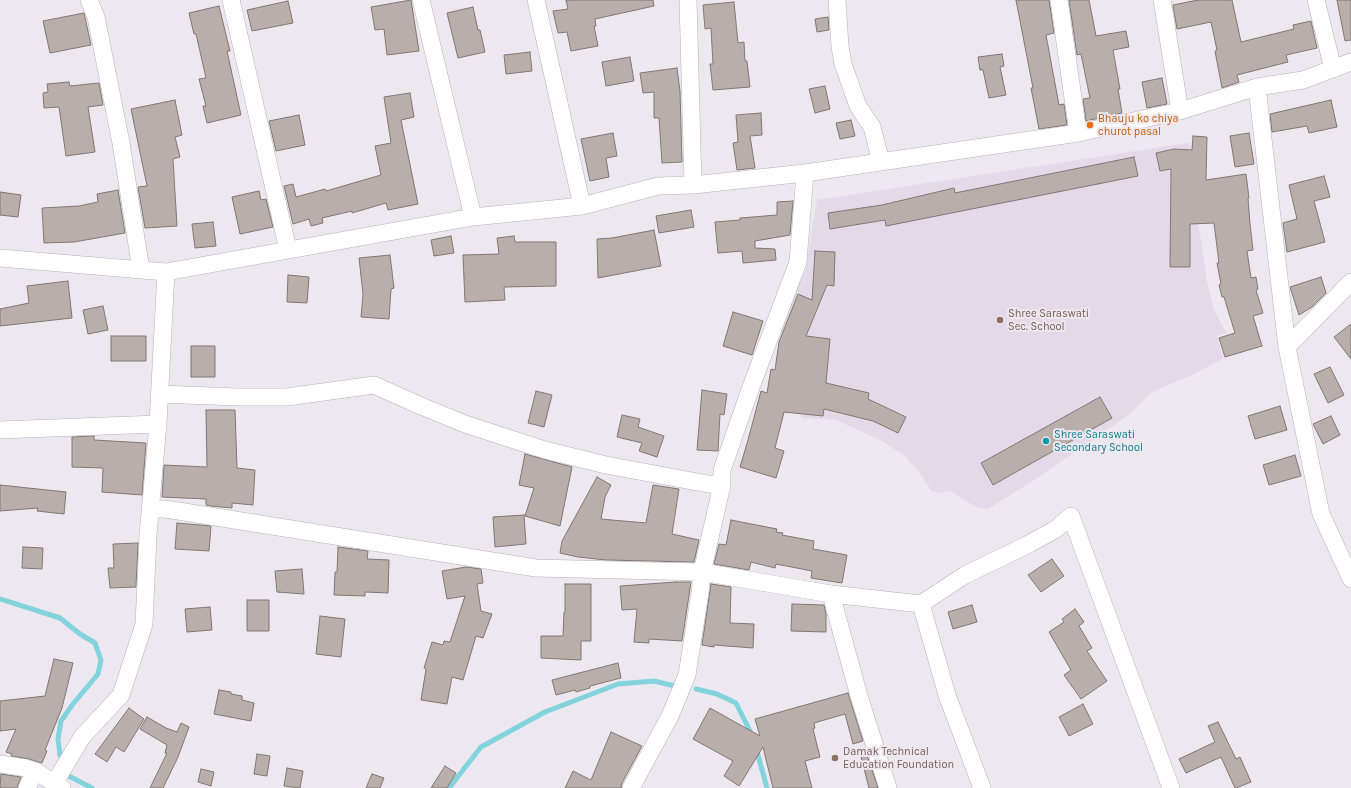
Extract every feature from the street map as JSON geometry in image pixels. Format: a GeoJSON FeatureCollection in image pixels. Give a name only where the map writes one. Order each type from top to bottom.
{"type":"FeatureCollection","features":[{"type":"Feature","properties":{"kind":"street"},"geometry":{"type":"LineString","coordinates":[[89,0],[96,17],[121,143],[141,270]]}},
{"type":"Feature","properties":{"kind":"street"},"geometry":{"type":"LineString","coordinates":[[232,0],[288,250]]}},
{"type":"Feature","properties":{"kind":"street"},"geometry":{"type":"LineString","coordinates":[[421,0],[473,217]]}},
{"type":"Feature","properties":{"kind":"street"},"geometry":{"type":"LineString","coordinates":[[536,0],[582,206]]}},
{"type":"Feature","properties":{"kind":"street"},"geometry":{"type":"LineString","coordinates":[[688,0],[693,185]]}},
{"type":"Feature","properties":{"kind":"street"},"geometry":{"type":"LineString","coordinates":[[837,0],[840,46],[843,64],[858,106],[872,127],[881,162]]}},
{"type":"Feature","properties":{"kind":"street"},"geometry":{"type":"LineString","coordinates":[[1059,0],[1078,133]]}},
{"type":"Feature","properties":{"kind":"street"},"geometry":{"type":"LineString","coordinates":[[1162,0],[1180,111]]}},
{"type":"Feature","properties":{"kind":"street"},"geometry":{"type":"LineString","coordinates":[[1316,0],[1333,69]]}},
{"type":"Feature","properties":{"kind":"street"},"geometry":{"type":"LineString","coordinates":[[0,258],[166,272],[473,217],[582,206],[658,186],[693,185],[805,173],[1078,133],[1180,111],[1257,87],[1302,80],[1351,62]]}},
{"type":"Feature","properties":{"kind":"street"},"geometry":{"type":"LineString","coordinates":[[1257,87],[1287,347],[1321,514],[1351,580]]}},
{"type":"Feature","properties":{"kind":"street"},"geometry":{"type":"LineString","coordinates":[[631,788],[670,716],[687,675],[702,572],[722,485],[722,470],[751,387],[798,262],[805,173]]}},
{"type":"Feature","properties":{"kind":"street"},"geometry":{"type":"LineString","coordinates":[[0,764],[26,768],[58,786],[82,737],[121,696],[144,624],[150,508],[160,394],[166,272]]}},
{"type":"Feature","properties":{"kind":"street"},"geometry":{"type":"LineString","coordinates":[[1287,347],[1351,282]]}},
{"type":"Feature","properties":{"kind":"street"},"geometry":{"type":"LineString","coordinates":[[160,394],[229,397],[287,397],[374,385],[465,424],[545,450],[606,465],[708,484],[722,485]]}},
{"type":"Feature","properties":{"kind":"street"},"geometry":{"type":"LineString","coordinates":[[0,430],[158,424]]}},
{"type":"Feature","properties":{"kind":"street"},"geometry":{"type":"LineString","coordinates":[[150,508],[180,511],[536,568],[702,572],[831,594],[921,604],[965,575],[1056,529],[1071,516],[1171,788]]}},
{"type":"Feature","properties":{"kind":"street"},"geometry":{"type":"LineString","coordinates":[[831,594],[859,696],[888,788]]}},
{"type":"Feature","properties":{"kind":"street"},"geometry":{"type":"LineString","coordinates":[[921,604],[947,695],[982,788]]}},
{"type":"Feature","properties":{"kind":"street"},"geometry":{"type":"LineString","coordinates":[[27,788],[34,772]]}},
{"type":"Feature","properties":{"kind":"shaded area","name":"Shree Saraswati Sec. School"},"geometry":{"type":"Polygon","coordinates":[[[1188,143],[1192,149],[1191,163],[1207,282],[1214,310],[1226,332],[1217,336],[1223,356],[1222,359],[1194,374],[1152,392],[1130,414],[1036,479],[988,509],[976,507],[950,491],[939,493],[931,491],[919,472],[905,456],[882,441],[836,420],[802,418],[800,414],[809,340],[777,330],[805,272],[817,200],[1188,143]]]}},
{"type":"Feature","properties":{"kind":"building"},"geometry":{"type":"Polygon","coordinates":[[[411,0],[419,51],[387,55],[384,29],[375,30],[371,7],[411,0]]]}},
{"type":"Feature","properties":{"kind":"building"},"geometry":{"type":"Polygon","coordinates":[[[566,0],[653,0],[654,6],[595,19],[596,26],[594,26],[598,46],[571,51],[567,32],[558,33],[553,11],[568,9],[566,0]]]}},
{"type":"Feature","properties":{"kind":"building"},"geometry":{"type":"Polygon","coordinates":[[[1016,0],[1049,0],[1054,33],[1046,35],[1059,105],[1064,104],[1067,125],[1039,129],[1031,88],[1033,88],[1016,0]]]}},
{"type":"Feature","properties":{"kind":"building"},"geometry":{"type":"Polygon","coordinates":[[[1069,0],[1089,0],[1096,36],[1126,31],[1129,47],[1113,50],[1120,89],[1118,89],[1122,113],[1086,121],[1083,99],[1090,98],[1081,54],[1077,55],[1069,0]]]}},
{"type":"Feature","properties":{"kind":"building"},"geometry":{"type":"Polygon","coordinates":[[[1198,0],[1232,0],[1241,42],[1294,29],[1293,25],[1311,21],[1317,48],[1286,55],[1288,62],[1237,75],[1239,82],[1222,88],[1215,51],[1217,50],[1211,22],[1177,29],[1173,5],[1198,0]]]}},
{"type":"Feature","properties":{"kind":"building"},"geometry":{"type":"Polygon","coordinates":[[[1337,0],[1351,0],[1351,40],[1345,41],[1337,0]]]}},
{"type":"Feature","properties":{"kind":"building"},"geometry":{"type":"Polygon","coordinates":[[[288,1],[293,23],[252,31],[247,10],[288,1]]]}},
{"type":"Feature","properties":{"kind":"building"},"geometry":{"type":"Polygon","coordinates":[[[734,2],[738,43],[744,42],[745,61],[747,61],[750,87],[713,90],[710,64],[713,64],[711,28],[705,29],[703,5],[734,2]]]}},
{"type":"Feature","properties":{"kind":"building"},"geometry":{"type":"Polygon","coordinates":[[[219,6],[230,51],[227,51],[241,115],[207,123],[203,106],[206,106],[199,79],[206,78],[196,34],[194,34],[189,13],[219,6]]]}},
{"type":"Feature","properties":{"kind":"building"},"geometry":{"type":"Polygon","coordinates":[[[473,7],[485,52],[458,58],[447,13],[473,7]]]}},
{"type":"Feature","properties":{"kind":"building"},"geometry":{"type":"Polygon","coordinates":[[[84,13],[91,45],[50,53],[43,21],[84,13]]]}},
{"type":"Feature","properties":{"kind":"building"},"geometry":{"type":"Polygon","coordinates":[[[828,17],[829,30],[817,32],[815,19],[828,17]]]}},
{"type":"Feature","properties":{"kind":"building"},"geometry":{"type":"Polygon","coordinates":[[[530,52],[532,71],[506,74],[504,55],[530,52]]]}},
{"type":"Feature","properties":{"kind":"building"},"geometry":{"type":"Polygon","coordinates":[[[1002,54],[1004,66],[1000,67],[1006,95],[989,98],[983,70],[980,70],[978,57],[1002,54]]]}},
{"type":"Feature","properties":{"kind":"building"},"geometry":{"type":"Polygon","coordinates":[[[630,57],[634,81],[606,86],[602,62],[630,57]]]}},
{"type":"Feature","properties":{"kind":"building"},"geometry":{"type":"Polygon","coordinates":[[[677,68],[680,91],[682,162],[662,163],[659,118],[654,118],[654,92],[643,93],[640,73],[677,68]]]}},
{"type":"Feature","properties":{"kind":"building"},"geometry":{"type":"Polygon","coordinates":[[[1162,78],[1167,104],[1147,108],[1142,82],[1162,78]]]}},
{"type":"Feature","properties":{"kind":"building"},"geometry":{"type":"Polygon","coordinates":[[[69,82],[70,86],[99,83],[103,105],[88,107],[95,152],[66,156],[59,107],[44,108],[43,93],[48,92],[47,84],[69,82]]]}},
{"type":"Feature","properties":{"kind":"building"},"geometry":{"type":"Polygon","coordinates":[[[825,86],[830,109],[815,113],[809,89],[825,86]]]}},
{"type":"Feature","properties":{"kind":"building"},"geometry":{"type":"Polygon","coordinates":[[[410,93],[414,117],[401,120],[418,204],[388,210],[386,203],[352,213],[352,211],[322,218],[323,223],[311,226],[309,219],[293,224],[284,186],[293,184],[296,197],[325,189],[326,191],[381,175],[375,146],[391,143],[384,97],[410,93]]]}},
{"type":"Feature","properties":{"kind":"building"},"geometry":{"type":"Polygon","coordinates":[[[175,100],[182,135],[175,137],[180,157],[173,159],[177,226],[145,228],[138,187],[147,186],[131,109],[175,100]]]}},
{"type":"Feature","properties":{"kind":"building"},"geometry":{"type":"Polygon","coordinates":[[[1331,100],[1337,127],[1309,133],[1307,126],[1272,132],[1270,114],[1331,100]]]}},
{"type":"Feature","properties":{"kind":"building"},"geometry":{"type":"Polygon","coordinates":[[[761,113],[762,135],[750,136],[755,168],[737,170],[733,143],[738,142],[736,115],[761,113]]]}},
{"type":"Feature","properties":{"kind":"building"},"geometry":{"type":"Polygon","coordinates":[[[299,115],[305,145],[276,151],[269,121],[299,115]]]}},
{"type":"Feature","properties":{"kind":"building"},"geometry":{"type":"Polygon","coordinates":[[[851,120],[855,136],[840,139],[836,123],[851,120]]]}},
{"type":"Feature","properties":{"kind":"building"},"geometry":{"type":"Polygon","coordinates":[[[613,133],[617,156],[606,158],[609,177],[590,181],[581,139],[613,133]]]}},
{"type":"Feature","properties":{"kind":"building"},"geometry":{"type":"Polygon","coordinates":[[[1249,133],[1254,164],[1235,167],[1230,136],[1249,133]]]}},
{"type":"Feature","properties":{"kind":"building"},"geometry":{"type":"Polygon","coordinates":[[[1193,136],[1207,137],[1206,180],[1246,174],[1253,250],[1247,251],[1251,278],[1256,277],[1258,289],[1256,290],[1263,313],[1253,316],[1262,346],[1225,357],[1219,338],[1235,333],[1219,285],[1221,284],[1217,263],[1219,263],[1214,223],[1190,224],[1190,267],[1170,267],[1171,169],[1160,171],[1156,153],[1174,149],[1192,150],[1193,136]]]}},
{"type":"Feature","properties":{"kind":"building"},"geometry":{"type":"Polygon","coordinates":[[[1134,157],[1138,176],[886,226],[885,220],[830,229],[828,213],[882,205],[954,188],[955,193],[1134,157]]]}},
{"type":"Feature","properties":{"kind":"building"},"geometry":{"type":"Polygon","coordinates":[[[1324,176],[1330,197],[1314,201],[1325,242],[1287,252],[1283,223],[1297,219],[1289,185],[1324,176]]]}},
{"type":"Feature","properties":{"kind":"building"},"geometry":{"type":"Polygon","coordinates":[[[118,190],[125,233],[74,242],[44,243],[42,208],[79,206],[98,202],[97,194],[118,190]]]}},
{"type":"Feature","properties":{"kind":"building"},"geometry":{"type":"Polygon","coordinates":[[[259,191],[261,200],[266,199],[273,227],[240,234],[232,197],[259,191]]]}},
{"type":"Feature","properties":{"kind":"building"},"geometry":{"type":"Polygon","coordinates":[[[0,192],[21,195],[18,217],[0,215],[0,192]]]}},
{"type":"Feature","properties":{"kind":"building"},"geometry":{"type":"Polygon","coordinates":[[[793,201],[790,235],[755,241],[755,248],[775,249],[776,260],[743,263],[742,251],[718,253],[715,222],[777,215],[777,202],[793,201]]]}},
{"type":"Feature","properties":{"kind":"building"},"geometry":{"type":"Polygon","coordinates":[[[691,210],[694,227],[659,233],[656,216],[691,210]]]}},
{"type":"Feature","properties":{"kind":"building"},"geometry":{"type":"Polygon","coordinates":[[[213,222],[216,246],[195,248],[192,224],[213,222]]]}},
{"type":"Feature","properties":{"kind":"building"},"geometry":{"type":"Polygon","coordinates":[[[654,230],[661,266],[598,278],[597,239],[612,238],[654,230]]]}},
{"type":"Feature","properties":{"kind":"building"},"geometry":{"type":"Polygon","coordinates":[[[451,236],[454,253],[434,256],[431,240],[451,236]]]}},
{"type":"Feature","properties":{"kind":"building"},"geometry":{"type":"Polygon","coordinates":[[[514,236],[515,242],[556,242],[556,286],[504,287],[505,300],[465,302],[463,255],[499,254],[497,238],[514,236]]]}},
{"type":"Feature","properties":{"kind":"building"},"geometry":{"type":"Polygon","coordinates":[[[815,251],[835,252],[834,286],[827,285],[806,336],[830,339],[826,383],[869,393],[868,399],[906,417],[898,433],[873,421],[824,409],[823,416],[784,412],[775,448],[784,451],[776,478],[740,467],[761,391],[767,393],[771,369],[775,370],[779,342],[798,294],[812,300],[815,251]]]}},
{"type":"Feature","properties":{"kind":"building"},"geometry":{"type":"Polygon","coordinates":[[[390,255],[394,288],[391,289],[389,319],[361,317],[363,294],[359,258],[390,255]]]}},
{"type":"Feature","properties":{"kind":"building"},"geometry":{"type":"Polygon","coordinates":[[[288,275],[309,277],[307,303],[287,302],[288,275]]]}},
{"type":"Feature","properties":{"kind":"building"},"geometry":{"type":"Polygon","coordinates":[[[1321,277],[1326,293],[1312,307],[1299,315],[1290,287],[1321,277]]]}},
{"type":"Feature","properties":{"kind":"building"},"geometry":{"type":"Polygon","coordinates":[[[68,281],[72,318],[0,326],[0,309],[29,303],[27,286],[68,281]]]}},
{"type":"Feature","properties":{"kind":"building"},"geometry":{"type":"Polygon","coordinates":[[[103,306],[108,330],[88,334],[83,310],[103,306]]]}},
{"type":"Feature","properties":{"kind":"building"},"geometry":{"type":"Polygon","coordinates":[[[733,312],[763,321],[752,355],[723,346],[733,312]]]}},
{"type":"Feature","properties":{"kind":"building"},"geometry":{"type":"Polygon","coordinates":[[[1351,324],[1351,359],[1334,337],[1351,324]]]}},
{"type":"Feature","properties":{"kind":"building"},"geometry":{"type":"Polygon","coordinates":[[[111,336],[146,336],[146,361],[111,361],[111,336]]]}},
{"type":"Feature","properties":{"kind":"building"},"geometry":{"type":"Polygon","coordinates":[[[191,346],[215,346],[215,377],[191,377],[191,346]]]}},
{"type":"Feature","properties":{"kind":"building"},"geometry":{"type":"Polygon","coordinates":[[[1330,367],[1344,395],[1328,403],[1314,374],[1330,367]]]}},
{"type":"Feature","properties":{"kind":"building"},"geometry":{"type":"Polygon","coordinates":[[[702,390],[727,394],[724,415],[720,414],[718,451],[697,450],[702,390]]]}},
{"type":"Feature","properties":{"kind":"building"},"geometry":{"type":"Polygon","coordinates":[[[536,391],[552,395],[544,427],[528,423],[536,391]]]}},
{"type":"Feature","properties":{"kind":"building","name":"Shree Saraswati Secondary School"},"geometry":{"type":"Polygon","coordinates":[[[1100,397],[1112,418],[993,485],[981,463],[1100,397]]]}},
{"type":"Feature","properties":{"kind":"building"},"geometry":{"type":"Polygon","coordinates":[[[1280,406],[1287,430],[1255,439],[1248,416],[1280,406]]]}},
{"type":"Feature","properties":{"kind":"building"},"geometry":{"type":"Polygon","coordinates":[[[206,410],[235,410],[237,468],[255,470],[253,505],[232,503],[232,508],[206,505],[206,499],[162,497],[164,465],[207,467],[206,410]]]}},
{"type":"Feature","properties":{"kind":"building"},"geometry":{"type":"Polygon","coordinates":[[[622,415],[640,419],[638,427],[664,436],[657,457],[639,451],[642,443],[617,437],[622,415]]]}},
{"type":"Feature","properties":{"kind":"building"},"geometry":{"type":"Polygon","coordinates":[[[1331,416],[1340,435],[1323,444],[1313,424],[1331,416]]]}},
{"type":"Feature","properties":{"kind":"building"},"geometry":{"type":"Polygon","coordinates":[[[94,436],[94,440],[146,443],[142,495],[102,492],[103,468],[72,467],[72,437],[94,436]]]}},
{"type":"Feature","properties":{"kind":"building"},"geometry":{"type":"Polygon","coordinates":[[[525,454],[572,467],[560,526],[525,516],[534,488],[519,485],[525,454]]]}},
{"type":"Feature","properties":{"kind":"building"},"geometry":{"type":"Polygon","coordinates":[[[1295,455],[1301,476],[1269,485],[1263,465],[1295,455]]]}},
{"type":"Feature","properties":{"kind":"building"},"geometry":{"type":"Polygon","coordinates":[[[597,477],[611,485],[605,497],[601,519],[646,523],[653,485],[679,489],[672,534],[699,540],[694,562],[606,560],[578,557],[560,553],[562,541],[597,477]]]}},
{"type":"Feature","properties":{"kind":"building"},"geometry":{"type":"Polygon","coordinates":[[[0,485],[66,492],[64,514],[37,511],[38,508],[0,511],[0,485]]]}},
{"type":"Feature","properties":{"kind":"building"},"geometry":{"type":"Polygon","coordinates":[[[524,515],[526,544],[495,547],[493,517],[524,515]]]}},
{"type":"Feature","properties":{"kind":"building"},"geometry":{"type":"Polygon","coordinates":[[[731,520],[777,529],[776,532],[783,533],[782,535],[814,541],[813,549],[847,555],[842,583],[811,578],[812,571],[776,564],[775,568],[751,562],[749,570],[714,564],[719,544],[726,545],[731,520]]]}},
{"type":"Feature","properties":{"kind":"building"},"geometry":{"type":"Polygon","coordinates":[[[177,523],[211,526],[209,551],[175,549],[177,523]]]}},
{"type":"Feature","properties":{"kind":"building"},"geometry":{"type":"Polygon","coordinates":[[[138,543],[136,587],[110,588],[108,568],[114,568],[113,544],[138,543]]]}},
{"type":"Feature","properties":{"kind":"building"},"geometry":{"type":"Polygon","coordinates":[[[23,547],[43,548],[42,569],[22,568],[23,547]]]}},
{"type":"Feature","properties":{"kind":"building"},"geometry":{"type":"Polygon","coordinates":[[[338,547],[368,551],[367,559],[389,560],[388,593],[365,592],[365,596],[334,595],[338,547]]]}},
{"type":"Feature","properties":{"kind":"building"},"geometry":{"type":"Polygon","coordinates":[[[1052,559],[1064,576],[1041,592],[1028,575],[1052,559]]]}},
{"type":"Feature","properties":{"kind":"building"},"geometry":{"type":"Polygon","coordinates":[[[466,567],[481,569],[483,583],[477,584],[481,611],[492,614],[483,638],[476,636],[463,680],[452,677],[447,704],[421,700],[426,669],[424,668],[432,642],[443,645],[444,641],[450,642],[465,596],[447,599],[442,571],[466,567]]]}},
{"type":"Feature","properties":{"kind":"building"},"geometry":{"type":"Polygon","coordinates":[[[302,569],[304,594],[277,592],[275,571],[302,569]]]}},
{"type":"Feature","properties":{"kind":"building"},"geometry":{"type":"Polygon","coordinates":[[[691,582],[682,641],[649,639],[649,643],[634,642],[637,609],[622,610],[620,586],[691,582]]]}},
{"type":"Feature","properties":{"kind":"building"},"geometry":{"type":"Polygon","coordinates":[[[565,584],[591,584],[591,641],[581,641],[581,660],[541,658],[541,636],[563,636],[565,584]]]}},
{"type":"Feature","properties":{"kind":"building"},"geometry":{"type":"Polygon","coordinates":[[[711,584],[731,587],[730,623],[754,624],[753,648],[714,645],[714,647],[702,645],[711,584]]]}},
{"type":"Feature","properties":{"kind":"building"},"geometry":{"type":"Polygon","coordinates":[[[247,600],[269,600],[269,631],[247,631],[247,600]]]}},
{"type":"Feature","properties":{"kind":"building"},"geometry":{"type":"Polygon","coordinates":[[[792,604],[824,605],[826,614],[826,632],[791,631],[792,604]]]}},
{"type":"Feature","properties":{"kind":"building"},"geometry":{"type":"Polygon","coordinates":[[[972,605],[977,622],[953,629],[948,612],[972,605]]]}},
{"type":"Feature","properties":{"kind":"building"},"geometry":{"type":"Polygon","coordinates":[[[210,607],[212,630],[187,632],[185,609],[210,607]]]}},
{"type":"Feature","properties":{"kind":"building"},"geometry":{"type":"Polygon","coordinates":[[[1075,609],[1084,622],[1079,626],[1092,648],[1087,651],[1107,681],[1081,699],[1064,675],[1071,670],[1049,632],[1064,622],[1062,619],[1075,609]]]}},
{"type":"Feature","properties":{"kind":"building"},"geometry":{"type":"Polygon","coordinates":[[[320,616],[345,619],[341,657],[316,654],[320,616]]]}},
{"type":"Feature","properties":{"kind":"building"},"geometry":{"type":"Polygon","coordinates":[[[54,659],[73,663],[62,708],[45,750],[47,751],[42,763],[11,756],[12,754],[6,752],[16,729],[0,731],[0,701],[45,696],[54,659]]]}},
{"type":"Feature","properties":{"kind":"building"},"geometry":{"type":"Polygon","coordinates":[[[618,663],[621,678],[590,686],[590,688],[576,692],[575,690],[556,695],[552,680],[618,663]]]}},
{"type":"Feature","properties":{"kind":"building"},"geometry":{"type":"Polygon","coordinates":[[[219,690],[242,696],[242,700],[254,703],[251,721],[214,714],[219,690]]]}},
{"type":"Feature","properties":{"kind":"building"},"geometry":{"type":"Polygon","coordinates":[[[848,693],[863,741],[853,744],[845,714],[814,723],[815,728],[813,729],[820,757],[805,761],[812,788],[773,788],[763,747],[739,786],[724,776],[733,761],[693,739],[710,708],[760,736],[755,719],[848,693]]]}},
{"type":"Feature","properties":{"kind":"building"},"geometry":{"type":"Polygon","coordinates":[[[1083,704],[1093,724],[1069,736],[1059,717],[1083,704]]]}},
{"type":"Feature","properties":{"kind":"building"},"geometry":{"type":"Polygon","coordinates":[[[129,708],[144,719],[124,752],[116,747],[107,762],[95,754],[129,708]]]}},
{"type":"Feature","properties":{"kind":"building"},"geometry":{"type":"Polygon","coordinates":[[[147,717],[166,728],[177,732],[181,723],[189,727],[178,757],[163,788],[150,788],[167,753],[165,753],[167,745],[140,729],[147,717]]]}},
{"type":"Feature","properties":{"kind":"building"},"geometry":{"type":"Polygon","coordinates":[[[1218,722],[1236,759],[1240,757],[1251,782],[1235,788],[1221,757],[1186,773],[1179,759],[1215,742],[1208,726],[1218,722]]]}},
{"type":"Feature","properties":{"kind":"building"},"geometry":{"type":"Polygon","coordinates":[[[611,732],[642,746],[622,783],[621,788],[565,788],[573,771],[591,780],[611,732]]]}},
{"type":"Feature","properties":{"kind":"building"},"geometry":{"type":"Polygon","coordinates":[[[257,754],[270,756],[267,776],[254,774],[257,754]]]}},
{"type":"Feature","properties":{"kind":"building"},"geometry":{"type":"Polygon","coordinates":[[[867,755],[878,788],[869,788],[861,757],[867,755]]]}},
{"type":"Feature","properties":{"kind":"building"},"geometry":{"type":"Polygon","coordinates":[[[445,766],[456,773],[447,788],[431,788],[445,766]]]}},
{"type":"Feature","properties":{"kind":"building"},"geometry":{"type":"Polygon","coordinates":[[[287,768],[303,771],[300,788],[284,786],[287,768]]]}},
{"type":"Feature","properties":{"kind":"building"},"geometry":{"type":"Polygon","coordinates":[[[201,769],[214,772],[211,786],[198,782],[201,769]]]}},
{"type":"Feature","properties":{"kind":"building"},"geometry":{"type":"Polygon","coordinates":[[[1,774],[21,777],[17,788],[0,788],[1,774]]]}},
{"type":"Feature","properties":{"kind":"building"},"geometry":{"type":"Polygon","coordinates":[[[372,774],[384,778],[380,788],[366,788],[372,774]]]}},
{"type":"Feature","properties":{"kind":"waterway"},"geometry":{"type":"LineString","coordinates":[[0,599],[60,618],[80,634],[95,643],[101,660],[98,674],[61,721],[58,739],[60,755]]}},
{"type":"Feature","properties":{"kind":"waterway"},"geometry":{"type":"LineString","coordinates":[[449,788],[481,747],[545,712],[618,684],[654,681],[675,686]]}},
{"type":"Feature","properties":{"kind":"waterway"},"geometry":{"type":"LineString","coordinates":[[696,689],[717,694],[736,703],[752,735]]}},
{"type":"Feature","properties":{"kind":"waterway"},"geometry":{"type":"LineString","coordinates":[[756,748],[767,788]]}},
{"type":"Feature","properties":{"kind":"waterway"},"geometry":{"type":"LineString","coordinates":[[67,775],[92,788]]}},
{"type":"Feature","properties":{"kind":"place","name":"Bhauju ko chiya churot pasal"},"geometry":{"type":"Point","coordinates":[1090,125]}},
{"type":"Feature","properties":{"kind":"place","name":"Shree Saraswati Sec. School"},"geometry":{"type":"Point","coordinates":[1000,320]}},
{"type":"Feature","properties":{"kind":"place","name":"Shree Saraswati Secondary School"},"geometry":{"type":"Point","coordinates":[1046,441]}},
{"type":"Feature","properties":{"kind":"place","name":"Damak Technical Education Foundation"},"geometry":{"type":"Point","coordinates":[835,758]}}]}
